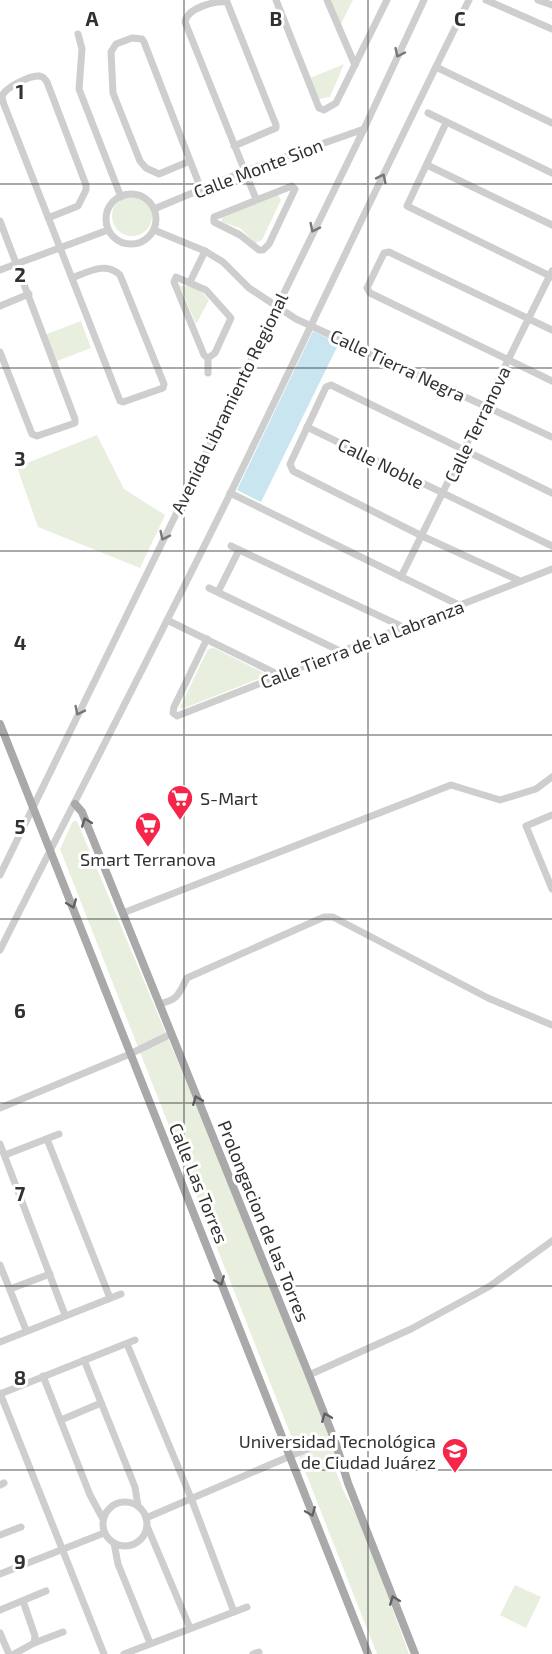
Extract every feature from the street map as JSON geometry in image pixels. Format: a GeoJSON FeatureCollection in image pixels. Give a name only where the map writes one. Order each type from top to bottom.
{"type":"FeatureCollection","features":[{"type":"Feature","properties":{"kind":"main road","name":"Calle Las Torres"},"geometry":{"type":"LineString","coordinates":[[0,724],[368,1654]]}},
{"type":"Feature","properties":{"kind":"main road","name":"Prolongacion de las Torres"},"geometry":{"type":"LineString","coordinates":[[75,804],[82,812],[309,1374],[335,1441],[348,1483],[415,1654]]}},
{"type":"Feature","properties":{"kind":"street"},"geometry":{"type":"LineString","coordinates":[[276,0],[322,109],[328,109],[336,103],[387,0]]}},
{"type":"Feature","properties":{"kind":"street"},"geometry":{"type":"LineString","coordinates":[[327,0],[355,65]]}},
{"type":"Feature","properties":{"kind":"street","name":"Avenida Libramiento Regional"},"geometry":{"type":"LineString","coordinates":[[0,876],[364,129],[424,0]]}},
{"type":"Feature","properties":{"kind":"street"},"geometry":{"type":"LineString","coordinates":[[0,950],[230,493],[469,0]]}},
{"type":"Feature","properties":{"kind":"street"},"geometry":{"type":"LineString","coordinates":[[486,0],[552,29]]}},
{"type":"Feature","properties":{"kind":"street"},"geometry":{"type":"LineString","coordinates":[[538,0],[552,5]]}},
{"type":"Feature","properties":{"kind":"street"},"geometry":{"type":"LineString","coordinates":[[234,146],[276,128],[276,125],[227,2],[217,2],[189,14],[184,22],[234,146],[256,199]]}},
{"type":"Feature","properties":{"kind":"street"},"geometry":{"type":"LineString","coordinates":[[78,34],[82,49],[79,89],[122,196]]}},
{"type":"Feature","properties":{"kind":"street"},"geometry":{"type":"LineString","coordinates":[[190,161],[159,174],[146,168],[140,161],[113,93],[111,52],[116,44],[132,38],[142,39],[190,161],[201,189]]}},
{"type":"Feature","properties":{"kind":"street"},"geometry":{"type":"LineString","coordinates":[[436,67],[552,123]]}},
{"type":"Feature","properties":{"kind":"street"},"geometry":{"type":"LineString","coordinates":[[48,218],[78,206],[86,185],[47,82],[41,76],[36,76],[6,88],[2,96],[48,218],[120,401],[123,402],[163,388],[164,384],[120,275],[113,269],[102,267],[72,278]]}},
{"type":"Feature","properties":{"kind":"street"},"geometry":{"type":"LineString","coordinates":[[428,113],[552,173]]}},
{"type":"Feature","properties":{"kind":"street"},"geometry":{"type":"LineString","coordinates":[[446,123],[406,204],[551,275]]}},
{"type":"Feature","properties":{"kind":"street","name":"Calle Monte Sion"},"geometry":{"type":"LineString","coordinates":[[154,209],[245,171],[364,129]]}},
{"type":"Feature","properties":{"kind":"street"},"geometry":{"type":"LineString","coordinates":[[427,165],[552,225]]}},
{"type":"Feature","properties":{"kind":"street"},"geometry":{"type":"LineString","coordinates":[[292,186],[295,188],[269,244],[263,250],[259,250],[234,232],[218,225],[213,219],[256,199],[292,186]]}},
{"type":"Feature","properties":{"kind":"street"},"geometry":{"type":"LineString","coordinates":[[131,194],[139,196],[147,200],[154,209],[156,222],[154,230],[149,237],[135,244],[119,242],[108,230],[107,213],[110,206],[122,196],[131,194]]}},
{"type":"Feature","properties":{"kind":"street"},"geometry":{"type":"LineString","coordinates":[[0,221],[2,234],[18,263],[75,423],[37,436],[32,434],[0,352]]}},
{"type":"Feature","properties":{"kind":"street"},"geometry":{"type":"LineString","coordinates":[[0,270],[108,230]]}},
{"type":"Feature","properties":{"kind":"street"},"geometry":{"type":"LineString","coordinates":[[154,230],[223,261],[249,288],[276,306]]}},
{"type":"Feature","properties":{"kind":"street"},"geometry":{"type":"LineString","coordinates":[[190,282],[205,251]]}},
{"type":"Feature","properties":{"kind":"street"},"geometry":{"type":"LineString","coordinates":[[552,330],[389,252],[384,253],[367,288],[370,294],[552,381]]}},
{"type":"Feature","properties":{"kind":"street","name":"Calle Terranova"},"geometry":{"type":"LineString","coordinates":[[401,577],[551,275]]}},
{"type":"Feature","properties":{"kind":"street"},"geometry":{"type":"LineString","coordinates":[[208,358],[215,353],[231,318],[206,290],[190,282],[174,278],[204,355],[208,358],[208,373]]}},
{"type":"Feature","properties":{"kind":"street"},"geometry":{"type":"LineString","coordinates":[[0,306],[29,294]]}},
{"type":"Feature","properties":{"kind":"street","name":"Calle Tierra Negra"},"geometry":{"type":"LineString","coordinates":[[276,306],[310,325],[552,437]]}},
{"type":"Feature","properties":{"kind":"street"},"geometry":{"type":"LineString","coordinates":[[520,581],[422,536],[293,471],[290,464],[326,387],[331,386],[552,494]]}},
{"type":"Feature","properties":{"kind":"street","name":"Calle Noble"},"geometry":{"type":"LineString","coordinates":[[307,426],[552,546]]}},
{"type":"Feature","properties":{"kind":"street"},"geometry":{"type":"LineString","coordinates":[[230,493],[461,606]]}},
{"type":"Feature","properties":{"kind":"street"},"geometry":{"type":"LineString","coordinates":[[218,592],[235,548],[405,628]]}},
{"type":"Feature","properties":{"kind":"street","name":"Calle Tierra de la Labranza"},"geometry":{"type":"LineString","coordinates":[[207,639],[174,707],[173,713],[177,716],[552,569]]}},
{"type":"Feature","properties":{"kind":"street"},"geometry":{"type":"LineString","coordinates":[[209,588],[342,652]]}},
{"type":"Feature","properties":{"kind":"street"},"geometry":{"type":"LineString","coordinates":[[167,620],[281,676]]}},
{"type":"Feature","properties":{"kind":"street"},"geometry":{"type":"LineString","coordinates":[[123,913],[451,785],[500,800],[536,789],[551,780]]}},
{"type":"Feature","properties":{"kind":"street"},"geometry":{"type":"LineString","coordinates":[[552,815],[526,826],[552,889]]}},
{"type":"Feature","properties":{"kind":"street"},"geometry":{"type":"LineString","coordinates":[[159,1004],[173,1000],[179,995],[187,978],[324,917],[333,917],[488,998],[552,1025]]}},
{"type":"Feature","properties":{"kind":"street"},"geometry":{"type":"LineString","coordinates":[[0,1108],[130,1054],[171,1034]]}},
{"type":"Feature","properties":{"kind":"street"},"geometry":{"type":"LineString","coordinates":[[5,1155],[59,1134]]}},
{"type":"Feature","properties":{"kind":"street"},"geometry":{"type":"LineString","coordinates":[[47,1139],[110,1298]]}},
{"type":"Feature","properties":{"kind":"street"},"geometry":{"type":"LineString","coordinates":[[0,1144],[65,1316]]}},
{"type":"Feature","properties":{"kind":"street"},"geometry":{"type":"LineString","coordinates":[[309,1374],[411,1329],[490,1286],[552,1241]]}},
{"type":"Feature","properties":{"kind":"street"},"geometry":{"type":"LineString","coordinates":[[0,1265],[26,1330]]}},
{"type":"Feature","properties":{"kind":"street"},"geometry":{"type":"LineString","coordinates":[[10,1289],[50,1274]]}},
{"type":"Feature","properties":{"kind":"street"},"geometry":{"type":"LineString","coordinates":[[0,1342],[121,1294]]}},
{"type":"Feature","properties":{"kind":"street"},"geometry":{"type":"LineString","coordinates":[[104,1654],[0,1394],[135,1340]]}},
{"type":"Feature","properties":{"kind":"street"},"geometry":{"type":"LineString","coordinates":[[127,1344],[191,1498],[234,1612]]}},
{"type":"Feature","properties":{"kind":"street"},"geometry":{"type":"LineString","coordinates":[[84,1360],[135,1486],[138,1506],[190,1628]]}},
{"type":"Feature","properties":{"kind":"street"},"geometry":{"type":"LineString","coordinates":[[43,1376],[90,1495],[103,1519],[104,1533],[114,1543],[127,1546],[134,1544],[145,1533],[146,1522]]}},
{"type":"Feature","properties":{"kind":"street"},"geometry":{"type":"LineString","coordinates":[[61,1420],[101,1403]]}},
{"type":"Feature","properties":{"kind":"street"},"geometry":{"type":"LineString","coordinates":[[146,1522],[191,1498],[309,1448],[335,1441]]}},
{"type":"Feature","properties":{"kind":"street"},"geometry":{"type":"LineString","coordinates":[[103,1519],[106,1512],[117,1503],[131,1503],[138,1506]]}},
{"type":"Feature","properties":{"kind":"street"},"geometry":{"type":"LineString","coordinates":[[0,1535],[21,1527]]}},
{"type":"Feature","properties":{"kind":"street"},"geometry":{"type":"LineString","coordinates":[[0,1574],[104,1533]]}},
{"type":"Feature","properties":{"kind":"street"},"geometry":{"type":"LineString","coordinates":[[114,1543],[118,1564],[150,1643]]}},
{"type":"Feature","properties":{"kind":"street"},"geometry":{"type":"LineString","coordinates":[[0,1610],[46,1591]]}},
{"type":"Feature","properties":{"kind":"street"},"geometry":{"type":"LineString","coordinates":[[22,1601],[35,1636],[34,1643]]}},
{"type":"Feature","properties":{"kind":"street"},"geometry":{"type":"LineString","coordinates":[[124,1654],[247,1607]]}},
{"type":"Feature","properties":{"kind":"street"},"geometry":{"type":"LineString","coordinates":[[14,1654],[34,1643],[63,1632]]}},
{"type":"Feature","properties":{"kind":"street"},"geometry":{"type":"LineString","coordinates":[[0,1633],[9,1654]]}},
{"type":"Feature","properties":{"kind":"green space"},"geometry":{"type":"Polygon","coordinates":[[[330,0],[353,0],[340,26],[330,0]]]}},
{"type":"Feature","properties":{"kind":"green space"},"geometry":{"type":"Polygon","coordinates":[[[344,64],[330,97],[319,99],[310,78],[344,64]]]}},
{"type":"Feature","properties":{"kind":"green space"},"geometry":{"type":"Polygon","coordinates":[[[277,193],[281,200],[262,240],[255,243],[240,228],[222,222],[221,216],[277,193]]]}},
{"type":"Feature","properties":{"kind":"green space"},"geometry":{"type":"Polygon","coordinates":[[[132,196],[146,202],[152,216],[146,230],[132,236],[118,230],[112,216],[118,202],[132,196]]]}},
{"type":"Feature","properties":{"kind":"green space"},"geometry":{"type":"Polygon","coordinates":[[[180,286],[196,289],[209,300],[196,324],[180,286]]]}},
{"type":"Feature","properties":{"kind":"green space"},"geometry":{"type":"Polygon","coordinates":[[[81,321],[91,348],[52,363],[42,336],[81,321]]]}},
{"type":"Feature","properties":{"kind":"green space"},"geometry":{"type":"Polygon","coordinates":[[[97,435],[124,489],[165,515],[140,568],[38,527],[17,467],[97,435]]]}},
{"type":"Feature","properties":{"kind":"green space"},"geometry":{"type":"Polygon","coordinates":[[[214,648],[264,673],[263,677],[182,709],[180,707],[208,649],[214,648]]]}},
{"type":"Feature","properties":{"kind":"green space"},"geometry":{"type":"Polygon","coordinates":[[[73,821],[77,821],[309,1375],[340,1466],[335,1469],[344,1492],[361,1523],[409,1654],[377,1654],[60,849],[73,821]]]}},
{"type":"Feature","properties":{"kind":"green space"},"geometry":{"type":"Polygon","coordinates":[[[515,1585],[541,1597],[526,1628],[500,1615],[515,1585]]]}},
{"type":"Feature","properties":{"kind":"water"},"geometry":{"type":"Polygon","coordinates":[[[313,331],[339,343],[261,502],[237,490],[313,331]]]}},
{"type":"Feature","properties":{"kind":"place","name":"S-Mart"},"geometry":{"type":"Point","coordinates":[180,821]}},
{"type":"Feature","properties":{"kind":"place","name":"Smart Terranova"},"geometry":{"type":"Point","coordinates":[148,848]}},
{"type":"Feature","properties":{"kind":"place","name":"Universidad Tecnológica de Ciudad Juárez"},"geometry":{"type":"Point","coordinates":[455,1474]}}]}
